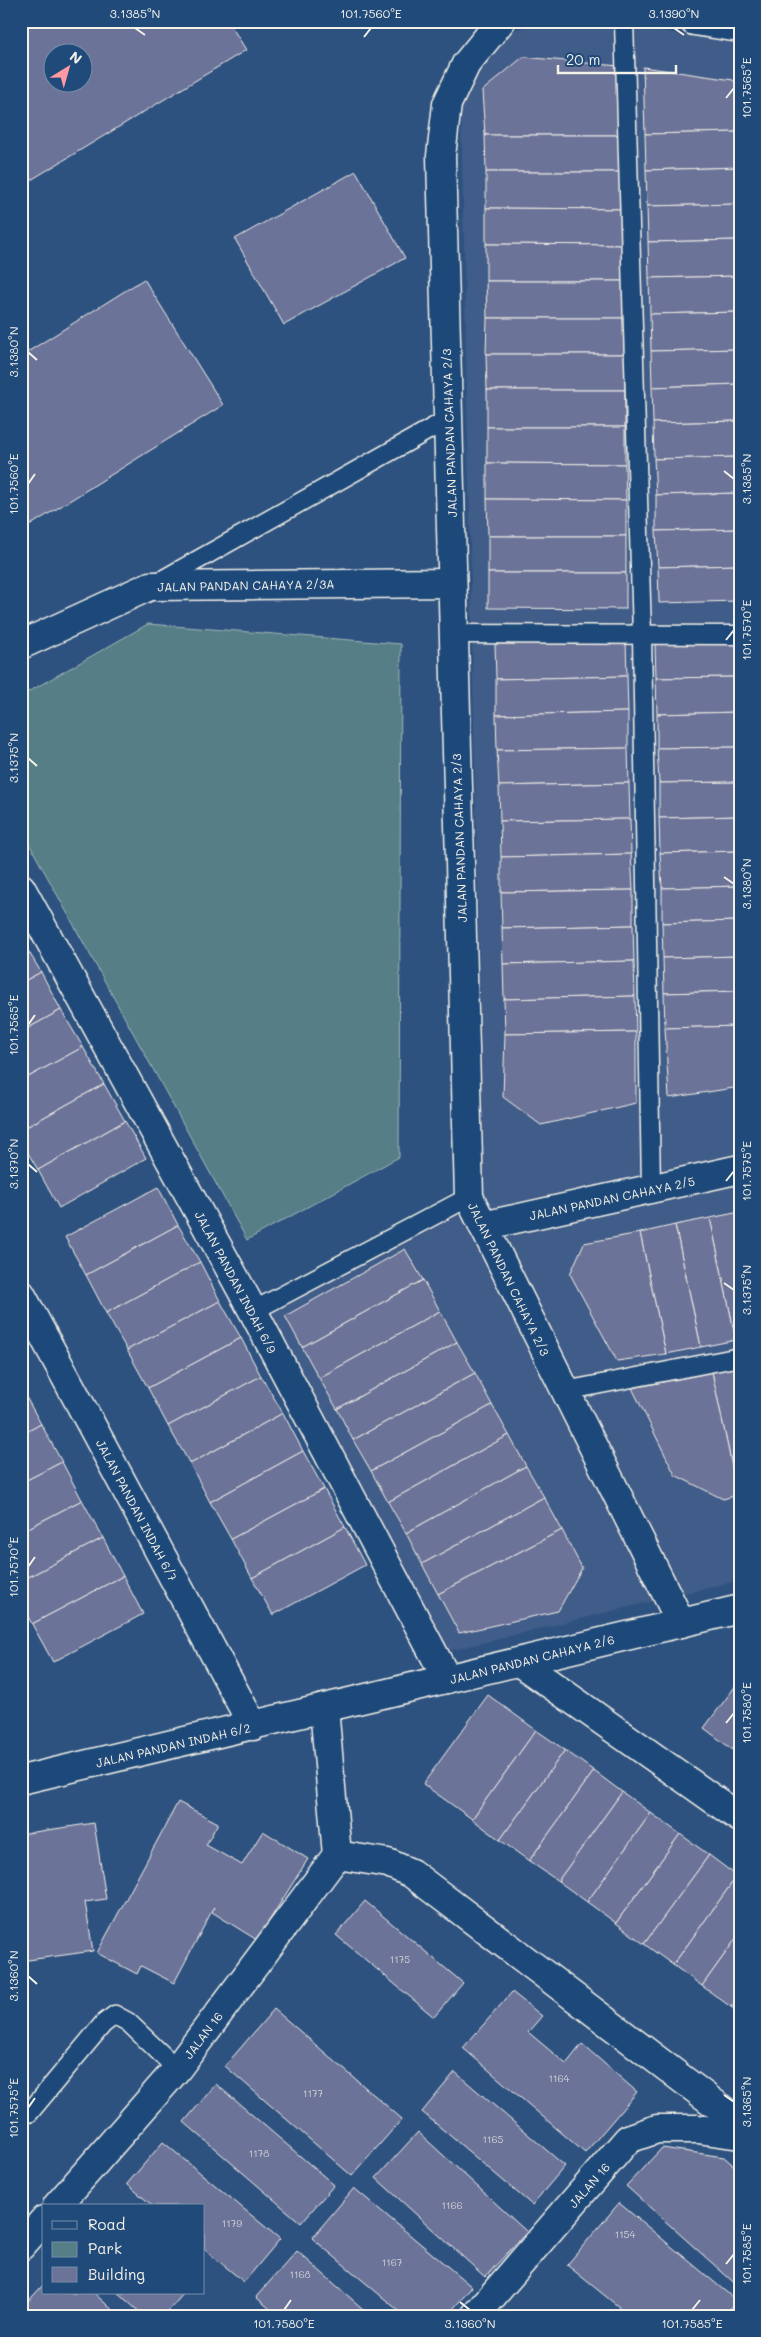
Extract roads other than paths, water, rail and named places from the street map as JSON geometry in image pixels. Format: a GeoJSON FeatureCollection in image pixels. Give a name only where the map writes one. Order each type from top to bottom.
{"type":"FeatureCollection","features":[{"type":"Feature","properties":{"kind":"street","name":"JALAN PANDAN CAHAYA 2/3"},"geometry":{"type":"LineString","coordinates":[[501,21],[466,64],[447,104],[441,156],[469,1197],[681,1623]]}},
{"type":"Feature","properties":{"kind":"street"},"geometry":{"type":"LineString","coordinates":[[694,21],[740,28]]}},
{"type":"Feature","properties":{"kind":"street","name":"JALAN PANDAN CAHAYA 2/3A"},"geometry":{"type":"LineString","coordinates":[[21,644],[150,586],[452,583]]}},
{"type":"Feature","properties":{"kind":"street","name":"JALAN PANDAN INDAH 6/9"},"geometry":{"type":"LineString","coordinates":[[21,888],[253,1311],[447,1679]]}},
{"type":"Feature","properties":{"kind":"street","name":"JALAN PANDAN CAHAYA 2/5"},"geometry":{"type":"LineString","coordinates":[[483,1226],[740,1170]]}},
{"type":"Feature","properties":{"kind":"street","name":"JALAN PANDAN INDAH 6/7"},"geometry":{"type":"LineString","coordinates":[[21,1294],[253,1726]]}},
{"type":"Feature","properties":{"kind":"street","name":"JALAN PANDAN CAHAYA 2/6"},"geometry":{"type":"LineString","coordinates":[[324,1708],[740,1608]]}},
{"type":"Feature","properties":{"kind":"street"},"geometry":{"type":"LineString","coordinates":[[519,1662],[740,1818]]}},
{"type":"Feature","properties":{"kind":"street"},"geometry":{"type":"LineString","coordinates":[[324,1708],[338,1855],[388,1863],[411,1873],[740,2123]]}},
{"type":"Feature","properties":{"kind":"street","name":"JALAN PANDAN INDAH 6/2"},"geometry":{"type":"LineString","coordinates":[[21,1780],[324,1708]]}},
{"type":"Feature","properties":{"kind":"street","name":"JALAN 16"},"geometry":{"type":"LineString","coordinates":[[59,2204],[177,2069],[338,1855]]}},
{"type":"Feature","properties":{"kind":"street","name":"JALAN 16"},"geometry":{"type":"LineString","coordinates":[[475,2316],[628,2139],[657,2129],[698,2129],[740,2135]]}},
{"type":"Feature","properties":{"kind":"street"},"geometry":{"type":"LineString","coordinates":[[21,2246],[42,2222]]}},
{"type":"Feature","properties":{"kind":"lane"},"geometry":{"type":"LineString","coordinates":[[624,21],[642,635],[651,1189]]}},
{"type":"Feature","properties":{"kind":"lane"},"geometry":{"type":"LineString","coordinates":[[150,586],[448,419]]}},
{"type":"Feature","properties":{"kind":"lane"},"geometry":{"type":"LineString","coordinates":[[454,634],[740,635]]}},
{"type":"Feature","properties":{"kind":"lane"},"geometry":{"type":"LineString","coordinates":[[253,1311],[469,1197]]}},
{"type":"Feature","properties":{"kind":"lane"},"geometry":{"type":"LineString","coordinates":[[565,1391],[740,1357]]}},
{"type":"Feature","properties":{"kind":"lane"},"geometry":{"type":"LineString","coordinates":[[24,2114],[102,2024],[115,2015],[128,2022],[177,2069]]}}]}
